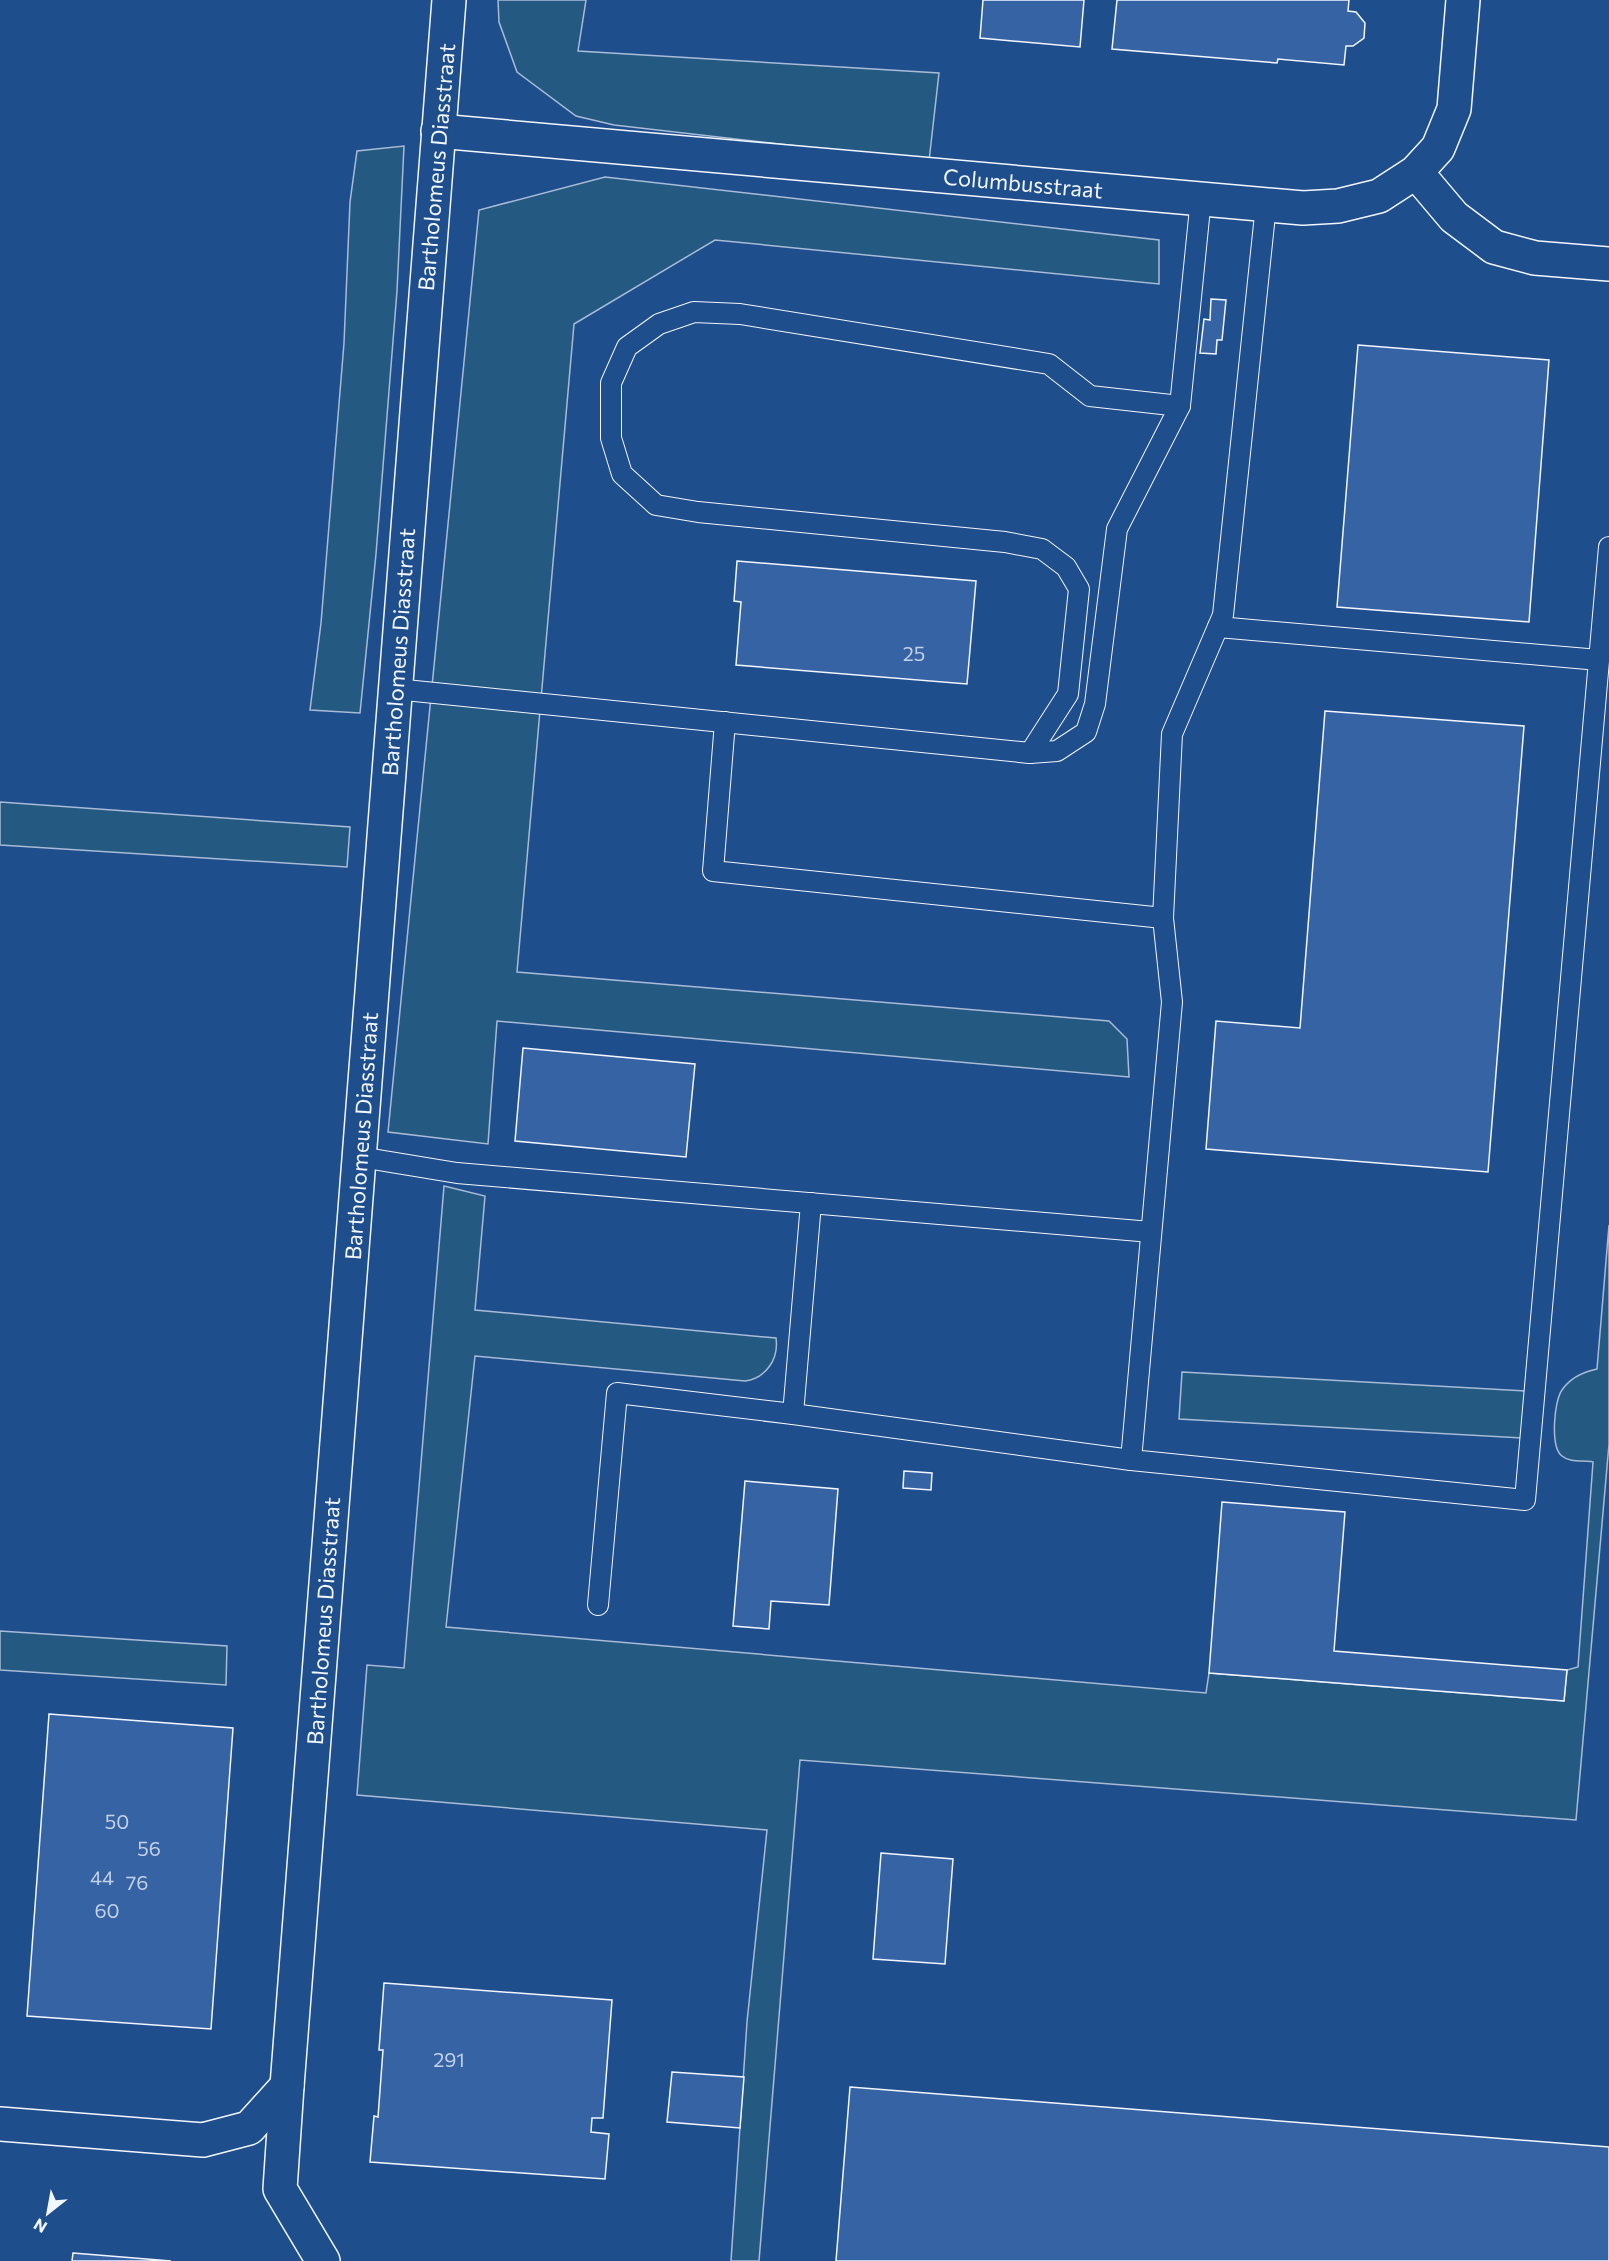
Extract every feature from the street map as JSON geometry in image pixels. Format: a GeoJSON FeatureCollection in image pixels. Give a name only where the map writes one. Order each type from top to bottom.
{"type":"FeatureCollection","features":[{"type":"Feature","properties":{"kind":"street","name":"Bartholomeus Diasstraat"},"geometry":{"type":"LineString","coordinates":[[323,2261],[280,2189],[449,0]]}},
{"type":"Feature","properties":{"kind":"street","name":"Columbusstraat"},"geometry":{"type":"LineString","coordinates":[[438,131],[1303,208],[1338,206],[1379,196],[1416,172],[1438,148],[1454,110],[1463,0]]}},
{"type":"Feature","properties":{"kind":"street"},"geometry":{"type":"LineString","coordinates":[[1416,172],[1454,217],[1494,247],[1536,258],[1609,264]]}},
{"type":"Feature","properties":{"kind":"street"},"geometry":{"type":"LineString","coordinates":[[0,2124],[203,2140],[249,2128],[287,2086]]}},
{"type":"Feature","properties":{"kind":"lane"},"geometry":{"type":"LineString","coordinates":[[395,689],[1030,753],[1057,751],[1086,732],[1095,704],[1117,529],[1179,406],[1200,198]]}},
{"type":"Feature","properties":{"kind":"lane"},"geometry":{"type":"LineString","coordinates":[[1131,1460],[1172,1002],[1163,918],[1172,734],[1223,615],[1266,204]]}},
{"type":"Feature","properties":{"kind":"lane"},"geometry":{"type":"LineString","coordinates":[[1030,753],[1068,694],[1079,589],[1066,567],[1042,549],[1005,542],[698,512],[656,505],[622,474],[610,438],[611,383],[627,347],[659,324],[694,312],[740,314],[1049,364],[1090,396],[1179,406]]}},
{"type":"Feature","properties":{"kind":"lane"},"geometry":{"type":"LineString","coordinates":[[598,1605],[617,1393],[793,1414],[1131,1460],[1525,1500],[1609,547]]}},
{"type":"Feature","properties":{"kind":"lane"},"geometry":{"type":"LineString","coordinates":[[1218,627],[1599,660]]}},
{"type":"Feature","properties":{"kind":"lane"},"geometry":{"type":"LineString","coordinates":[[725,722],[713,872],[1163,918]]}},
{"type":"Feature","properties":{"kind":"lane"},"geometry":{"type":"LineString","coordinates":[[360,1157],[458,1173],[1151,1232]]}},
{"type":"Feature","properties":{"kind":"lane"},"geometry":{"type":"LineString","coordinates":[[793,1414],[811,1203]]}},
{"type":"Feature","properties":{"kind":"shaded area"},"geometry":{"type":"Polygon","coordinates":[[[498,0],[586,0],[578,51],[939,73],[929,161],[614,125],[576,116],[517,72],[499,22],[498,0]]]}},
{"type":"Feature","properties":{"kind":"shaded area"},"geometry":{"type":"Polygon","coordinates":[[[404,146],[397,291],[376,554],[360,713],[310,710],[321,623],[344,343],[350,202],[357,151],[404,146]]]}},
{"type":"Feature","properties":{"kind":"shaded area"},"geometry":{"type":"Polygon","coordinates":[[[605,177],[1159,240],[1159,284],[715,240],[574,324],[517,972],[1109,1021],[1127,1039],[1129,1077],[497,1021],[488,1144],[388,1132],[479,210],[605,177]]]}},
{"type":"Feature","properties":{"kind":"shaded area"},"geometry":{"type":"Polygon","coordinates":[[[0,802],[350,827],[347,867],[0,845],[0,802]]]}},
{"type":"Feature","properties":{"kind":"shaded area"},"geometry":{"type":"Polygon","coordinates":[[[444,1186],[485,1196],[475,1310],[776,1338],[775,1353],[770,1366],[759,1376],[745,1381],[475,1356],[446,1627],[1206,1693],[1209,1673],[1564,1701],[1567,1670],[1578,1667],[1593,1462],[1565,1458],[1558,1451],[1554,1424],[1555,1413],[1559,1396],[1565,1386],[1577,1376],[1597,1369],[1609,1225],[1609,1444],[1576,1820],[800,1760],[759,2261],[731,2261],[747,2022],[767,1830],[357,1795],[367,1665],[404,1668],[444,1186]]]}},
{"type":"Feature","properties":{"kind":"shaded area"},"geometry":{"type":"Polygon","coordinates":[[[1182,1372],[1528,1391],[1522,1438],[1179,1419],[1182,1372]]]}},
{"type":"Feature","properties":{"kind":"shaded area"},"geometry":{"type":"Polygon","coordinates":[[[0,1631],[227,1646],[226,1685],[0,1670],[0,1631]]]}},
{"type":"Feature","properties":{"kind":"building"},"geometry":{"type":"Polygon","coordinates":[[[983,0],[1084,0],[1080,47],[980,38],[983,0]]]}},
{"type":"Feature","properties":{"kind":"building"},"geometry":{"type":"Polygon","coordinates":[[[1117,0],[1349,0],[1348,11],[1356,12],[1365,23],[1364,38],[1353,46],[1346,46],[1344,65],[1278,59],[1277,63],[1112,49],[1117,0]]]}},
{"type":"Feature","properties":{"kind":"building"},"geometry":{"type":"Polygon","coordinates":[[[1211,299],[1226,300],[1222,340],[1217,340],[1216,354],[1200,353],[1204,319],[1210,320],[1211,299]]]}},
{"type":"Feature","properties":{"kind":"building"},"geometry":{"type":"Polygon","coordinates":[[[1358,345],[1549,360],[1529,622],[1337,607],[1358,345]]]}},
{"type":"Feature","properties":{"kind":"building"},"geometry":{"type":"Polygon","coordinates":[[[737,561],[976,581],[967,684],[736,665],[741,602],[734,601],[737,561]]]}},
{"type":"Feature","properties":{"kind":"building"},"geometry":{"type":"Polygon","coordinates":[[[1325,711],[1524,726],[1488,1172],[1206,1149],[1216,1021],[1300,1028],[1325,711]]]}},
{"type":"Feature","properties":{"kind":"building"},"geometry":{"type":"Polygon","coordinates":[[[523,1048],[695,1064],[686,1157],[515,1141],[523,1048]]]}},
{"type":"Feature","properties":{"kind":"building"},"geometry":{"type":"Polygon","coordinates":[[[904,1471],[932,1473],[931,1490],[903,1488],[904,1471]]]}},
{"type":"Feature","properties":{"kind":"building"},"geometry":{"type":"Polygon","coordinates":[[[745,1481],[838,1489],[829,1605],[771,1601],[769,1629],[733,1626],[745,1481]]]}},
{"type":"Feature","properties":{"kind":"building"},"geometry":{"type":"Polygon","coordinates":[[[1222,1502],[1345,1512],[1334,1651],[1567,1670],[1564,1701],[1209,1673],[1222,1502]]]}},
{"type":"Feature","properties":{"kind":"building"},"geometry":{"type":"Polygon","coordinates":[[[49,1714],[233,1728],[211,2029],[27,2016],[49,1714]]]}},
{"type":"Feature","properties":{"kind":"building"},"geometry":{"type":"Polygon","coordinates":[[[881,1853],[953,1859],[945,1964],[873,1959],[881,1853]]]}},
{"type":"Feature","properties":{"kind":"building"},"geometry":{"type":"Polygon","coordinates":[[[384,1983],[612,2000],[603,2118],[592,2118],[591,2132],[609,2134],[605,2179],[370,2162],[374,2116],[378,2117],[383,2050],[379,2050],[384,1983]]]}},
{"type":"Feature","properties":{"kind":"building"},"geometry":{"type":"Polygon","coordinates":[[[672,2072],[744,2077],[740,2128],[667,2122],[672,2072]]]}},
{"type":"Feature","properties":{"kind":"building"},"geometry":{"type":"Polygon","coordinates":[[[850,2087],[1609,2147],[1609,2261],[836,2261],[850,2087]]]}},
{"type":"Feature","properties":{"kind":"building"},"geometry":{"type":"Polygon","coordinates":[[[73,2253],[171,2261],[72,2261],[73,2253]]]}}]}
